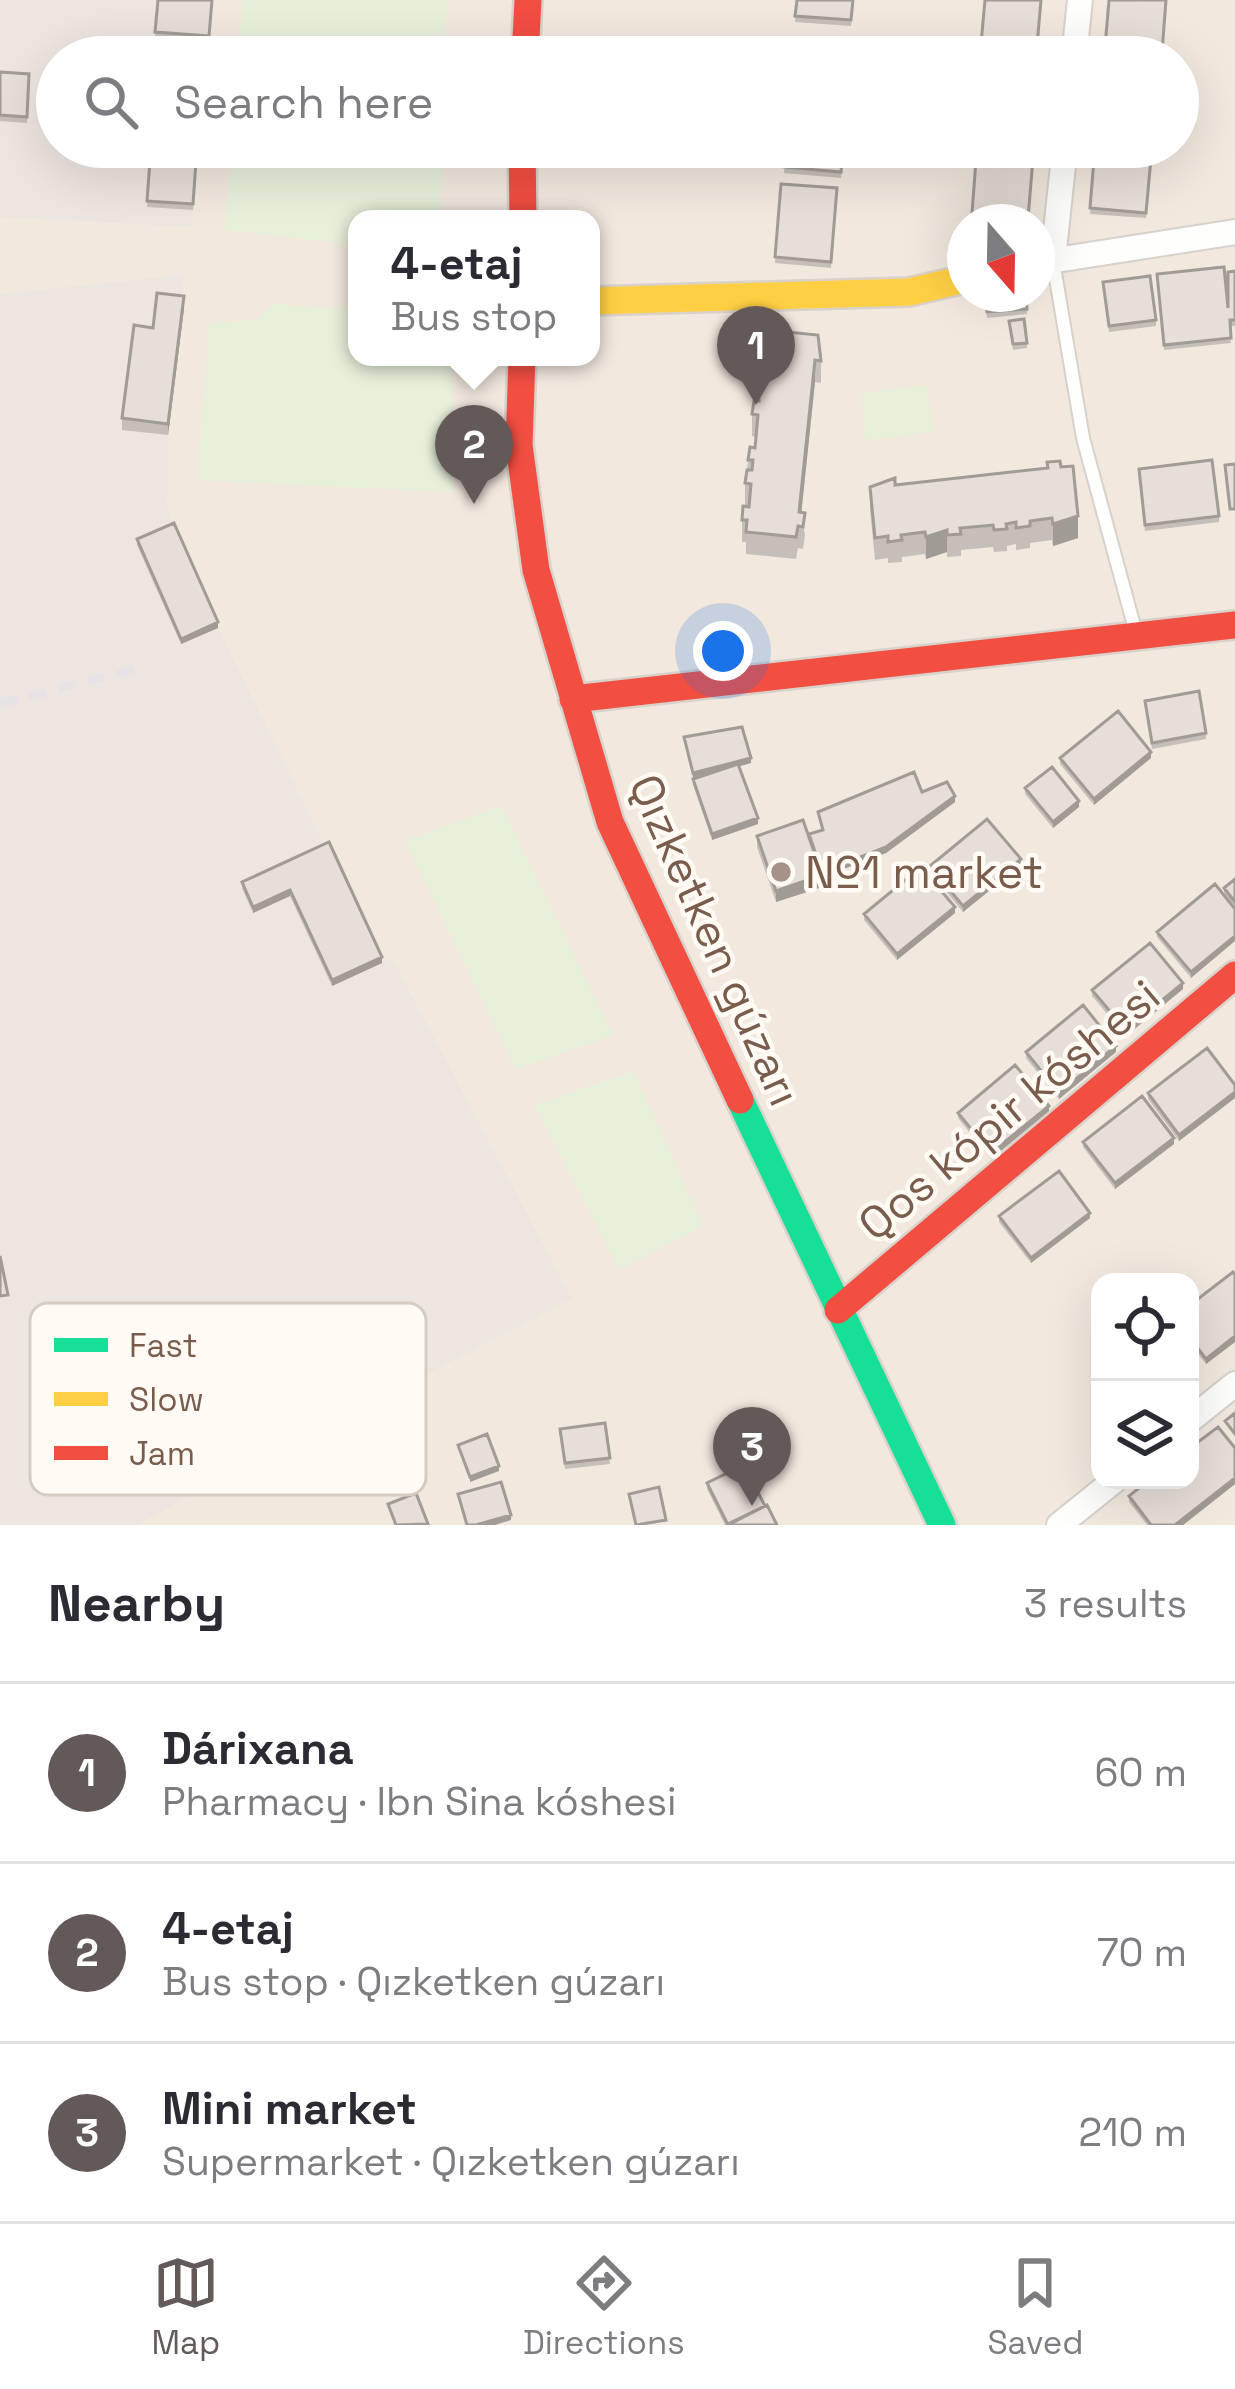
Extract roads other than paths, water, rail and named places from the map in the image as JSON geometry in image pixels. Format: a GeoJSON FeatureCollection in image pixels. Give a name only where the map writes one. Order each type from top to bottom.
{"type":"FeatureCollection","features":[{"type":"Feature","properties":{"kind":"street"},"geometry":{"type":"LineString","coordinates":[[526,36],[528,0]]}},
{"type":"Feature","properties":{"kind":"street"},"geometry":{"type":"LineString","coordinates":[[1076,36],[1080,0]]}},
{"type":"Feature","properties":{"kind":"street"},"geometry":{"type":"LineString","coordinates":[[522,168],[523,210]]}},
{"type":"Feature","properties":{"kind":"street"},"geometry":{"type":"LineString","coordinates":[[1055,204],[1061,168]]}},
{"type":"Feature","properties":{"kind":"street"},"geometry":{"type":"LineString","coordinates":[[1055,259],[1235,232]]}},
{"type":"Feature","properties":{"kind":"street"},"geometry":{"type":"LineString","coordinates":[[600,301],[909,292],[947,283]]}},
{"type":"Feature","properties":{"kind":"street","name":"Qızketken gúzarı"},"geometry":{"type":"LineString","coordinates":[[522,366],[519,445],[536,570],[610,822],[942,1525]]}},
{"type":"Feature","properties":{"kind":"street"},"geometry":{"type":"LineString","coordinates":[[573,698],[1235,626]]}},
{"type":"Feature","properties":{"kind":"street","name":"Qos kópir kóshesi"},"geometry":{"type":"LineString","coordinates":[[838,1310],[1235,975]]}},
{"type":"Feature","properties":{"kind":"street"},"geometry":{"type":"LineString","coordinates":[[1199,1413],[1235,1384]]}},
{"type":"Feature","properties":{"kind":"street"},"geometry":{"type":"LineString","coordinates":[[1060,1525],[1104,1489]]}},
{"type":"Feature","properties":{"kind":"lane"},"geometry":{"type":"LineString","coordinates":[[1055,308],[1083,438],[1137,636]]}},
{"type":"Feature","properties":{"kind":"railway"},"geometry":{"type":"LineString","coordinates":[[0,704],[140,668]]}},
{"type":"Feature","properties":{"kind":"place","name":"Dárixana"},"geometry":{"type":"Point","coordinates":[756,405]}},
{"type":"Feature","properties":{"kind":"place","name":"4-etaj"},"geometry":{"type":"Point","coordinates":[474,504]}},
{"type":"Feature","properties":{"kind":"place","name":"№1 market"},"geometry":{"type":"Point","coordinates":[781,872]}},
{"type":"Feature","properties":{"kind":"place","name":"Mini market"},"geometry":{"type":"Point","coordinates":[752,1506]}}]}
